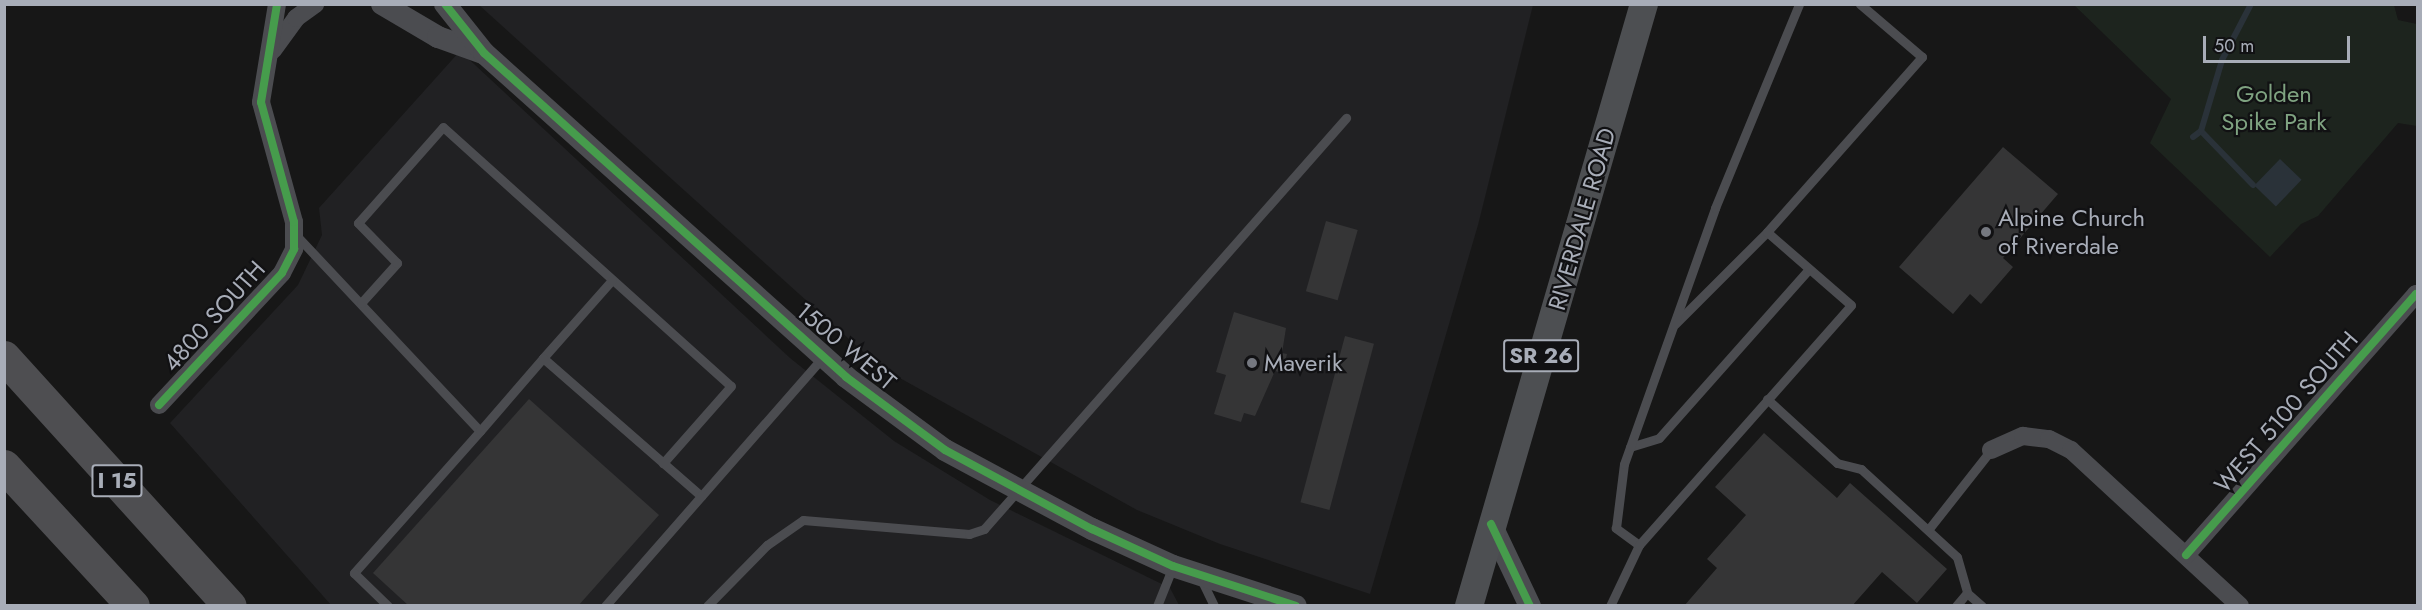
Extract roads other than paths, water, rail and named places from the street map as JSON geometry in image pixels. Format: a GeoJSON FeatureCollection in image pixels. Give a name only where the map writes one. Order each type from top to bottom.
{"type":"FeatureCollection","features":[{"type":"Feature","properties":{"kind":"highway","name":"I 15"},"geometry":{"type":"LineString","coordinates":[[4,357],[230,606]]}},
{"type":"Feature","properties":{"kind":"highway"},"geometry":{"type":"LineString","coordinates":[[4,466],[133,606]]}},
{"type":"Feature","properties":{"kind":"main road","name":"RIVERDALE ROAD"},"geometry":{"type":"LineString","coordinates":[[1469,606],[1644,4]]}},
{"type":"Feature","properties":{"kind":"street","name":"4800 SOUTH"},"geometry":{"type":"LineString","coordinates":[[159,405],[282,273],[294,249],[294,233],[261,102],[277,4]]}},
{"type":"Feature","properties":{"kind":"street","name":"4800 SOUTH"},"geometry":{"type":"LineString","coordinates":[[269,56],[296,18],[315,4]]}},
{"type":"Feature","properties":{"kind":"street","name":"1500 WEST"},"geometry":{"type":"LineString","coordinates":[[382,4],[438,37],[484,53]]}},
{"type":"Feature","properties":{"kind":"street","name":"1500 WEST"},"geometry":{"type":"LineString","coordinates":[[445,4],[484,53],[824,356],[945,450],[1017,490],[1173,566],[1296,606]]}},
{"type":"Feature","properties":{"kind":"street","name":"WEST 5100 SOUTH"},"geometry":{"type":"LineString","coordinates":[[2186,555],[2417,296]]}},
{"type":"Feature","properties":{"kind":"street"},"geometry":{"type":"LineString","coordinates":[[1991,450],[2023,436],[2049,439],[2071,450],[2240,606]]}},
{"type":"Feature","properties":{"kind":"street"},"geometry":{"type":"LineString","coordinates":[[1491,524],[1530,606]]}},
{"type":"Feature","properties":{"kind":"lane"},"geometry":{"type":"LineString","coordinates":[[1638,545],[1617,528],[1624,464],[1715,208],[1799,4]]}},
{"type":"Feature","properties":{"kind":"lane"},"geometry":{"type":"LineString","coordinates":[[1673,326],[1767,232],[1922,57],[1860,4]]}},
{"type":"Feature","properties":{"kind":"lane"},"geometry":{"type":"LineString","coordinates":[[707,606],[767,545],[803,520],[969,534],[995,519],[1017,490],[1346,118]]}},
{"type":"Feature","properties":{"kind":"lane"},"geometry":{"type":"LineString","coordinates":[[362,303],[397,263],[358,223],[443,127],[730,386],[663,463]]}},
{"type":"Feature","properties":{"kind":"lane"},"geometry":{"type":"LineString","coordinates":[[1610,606],[1638,545],[1851,305],[1767,232]]}},
{"type":"Feature","properties":{"kind":"lane"},"geometry":{"type":"LineString","coordinates":[[294,233],[480,431]]}},
{"type":"Feature","properties":{"kind":"lane"},"geometry":{"type":"LineString","coordinates":[[1630,447],[1659,438],[1809,268]]}},
{"type":"Feature","properties":{"kind":"lane"},"geometry":{"type":"LineString","coordinates":[[388,606],[354,573],[612,279]]}},
{"type":"Feature","properties":{"kind":"lane"},"geometry":{"type":"LineString","coordinates":[[605,606],[824,356]]}},
{"type":"Feature","properties":{"kind":"lane"},"geometry":{"type":"LineString","coordinates":[[543,358],[701,496]]}},
{"type":"Feature","properties":{"kind":"lane"},"geometry":{"type":"LineString","coordinates":[[1767,399],[1838,463],[1861,469],[1957,557],[1967,592],[1982,606]]}},
{"type":"Feature","properties":{"kind":"lane"},"geometry":{"type":"LineString","coordinates":[[1928,530],[1991,450]]}},
{"type":"Feature","properties":{"kind":"lane"},"geometry":{"type":"LineString","coordinates":[[1157,606],[1173,566]]}},
{"type":"Feature","properties":{"kind":"lane"},"geometry":{"type":"LineString","coordinates":[[1200,576],[1214,606]]}},
{"type":"Feature","properties":{"kind":"lane"},"geometry":{"type":"LineString","coordinates":[[1956,606],[1967,592]]}},
{"type":"Feature","properties":{"kind":"waterway"},"geometry":{"type":"LineString","coordinates":[[2193,137],[2201,131],[2222,60],[2251,4]]}},
{"type":"Feature","properties":{"kind":"waterway"},"geometry":{"type":"LineString","coordinates":[[2201,131],[2253,185]]}},
{"type":"Feature","properties":{"kind":"place","name":"Alpine Church of Riverdale"},"geometry":{"type":"Point","coordinates":[1986,232]}},
{"type":"Feature","properties":{"kind":"place","name":"Maverik"},"geometry":{"type":"Point","coordinates":[1252,363]}},
{"type":"Feature","properties":{"kind":"park label","name":"Golden Spike Park"},"geometry":{"type":"Point","coordinates":[2274,108]}}]}
